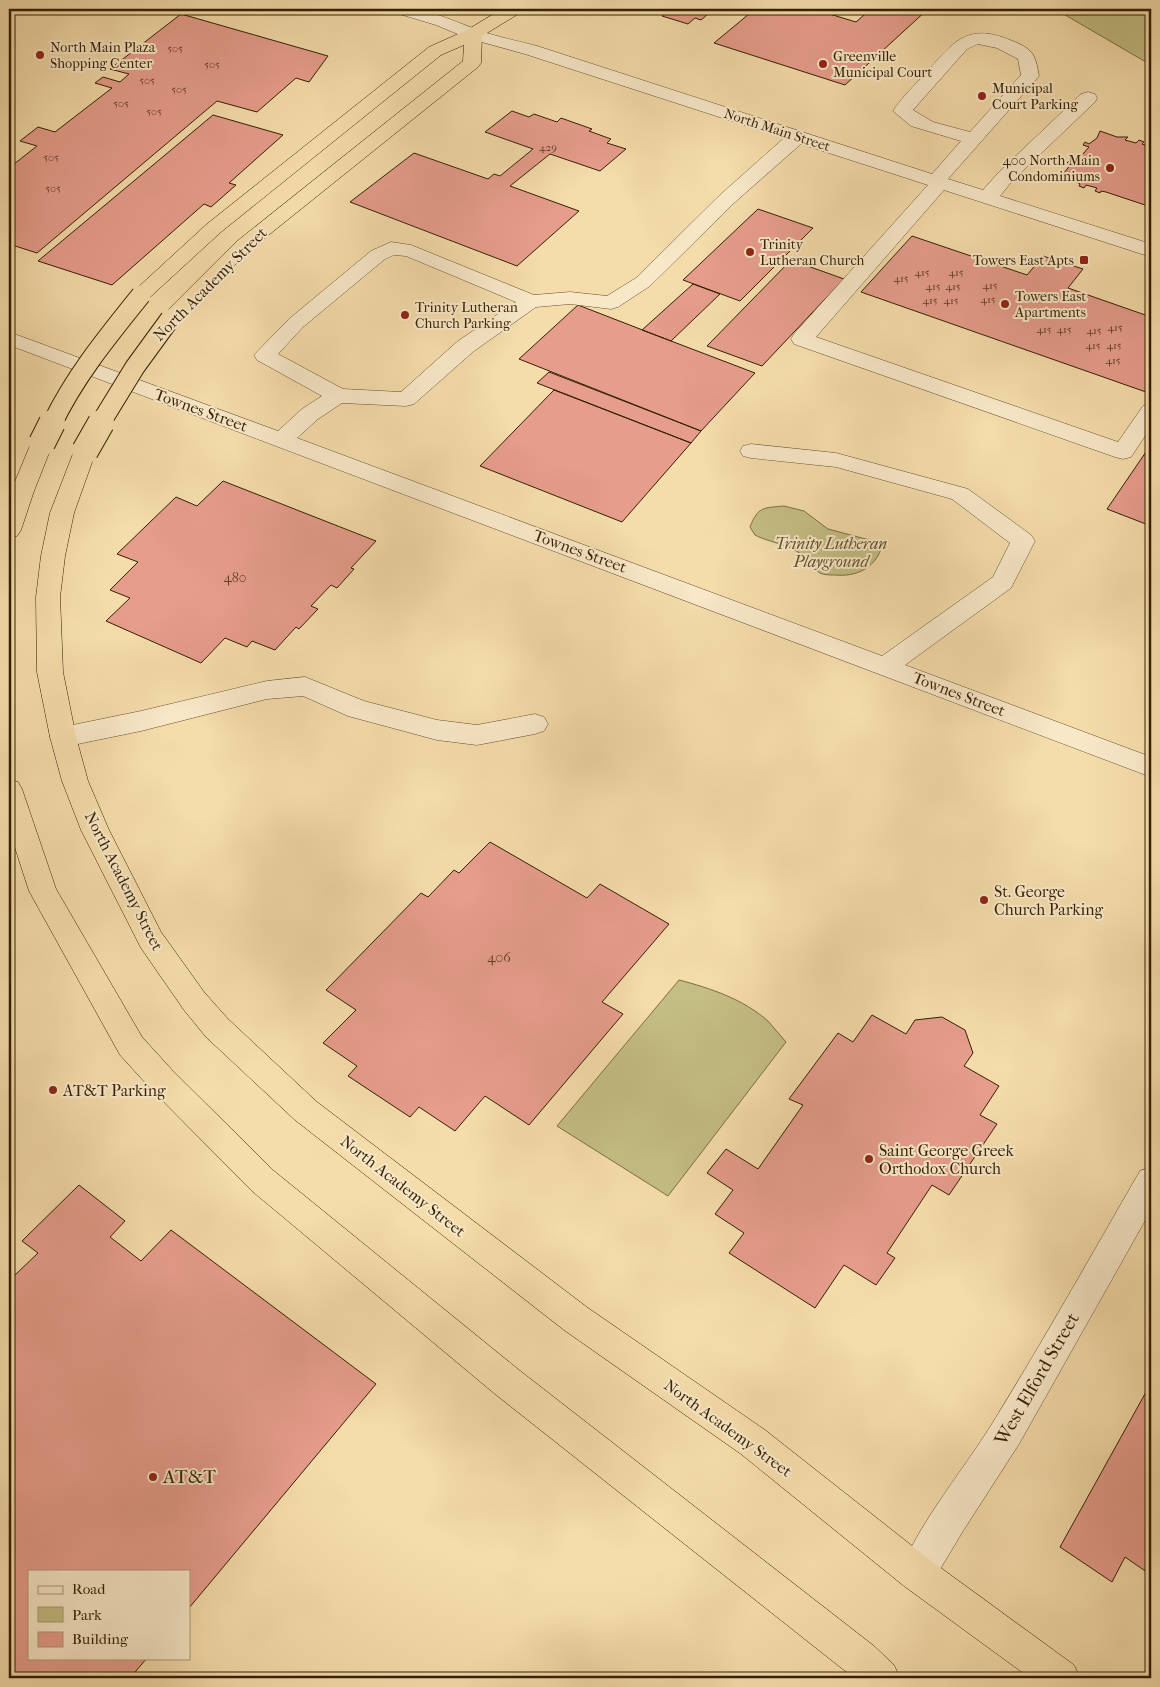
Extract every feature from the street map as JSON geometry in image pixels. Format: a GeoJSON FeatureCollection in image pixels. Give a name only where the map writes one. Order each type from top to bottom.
{"type":"FeatureCollection","features":[{"type":"Feature","properties":{"kind":"highway","name":"North Academy Street"},"geometry":{"type":"LineString","coordinates":[[9,530],[42,443],[63,401],[92,356],[141,295],[214,228],[435,51],[473,34],[514,9]]}},
{"type":"Feature","properties":{"kind":"highway","name":"North Academy Street"},"geometry":{"type":"LineString","coordinates":[[473,34],[472,63],[243,246],[170,319],[121,386],[85,451],[62,513],[53,556],[48,597],[50,672],[62,737],[75,781],[95,830],[151,940],[194,1001],[217,1028],[306,1111],[576,1319],[753,1442],[917,1573],[1062,1678]]}},
{"type":"Feature","properties":{"kind":"highway"},"geometry":{"type":"LineString","coordinates":[[10,800],[43,891],[131,1046],[162,1080],[263,1181],[507,1382],[854,1653],[881,1678]]}},
{"type":"Feature","properties":{"kind":"street","name":"North Main Street"},"geometry":{"type":"LineString","coordinates":[[402,9],[442,21],[473,34],[530,50],[1151,251]]}},
{"type":"Feature","properties":{"kind":"street"},"geometry":{"type":"LineString","coordinates":[[974,139],[922,123],[910,118],[902,111],[961,45],[969,39],[1010,44],[1028,57],[1030,76],[802,339],[1123,452],[1151,411]]}},
{"type":"Feature","properties":{"kind":"street"},"geometry":{"type":"LineString","coordinates":[[987,198],[1006,176],[1088,98]]}},
{"type":"Feature","properties":{"kind":"street"},"geometry":{"type":"LineString","coordinates":[[531,301],[466,346],[406,399],[338,396],[265,355],[296,323],[378,255],[391,248],[411,251],[531,301],[570,298],[611,303],[643,282],[727,199],[798,136]]}},
{"type":"Feature","properties":{"kind":"street","name":"Townes Street"},"geometry":{"type":"LineString","coordinates":[[11,342],[282,440],[1151,767]]}},
{"type":"Feature","properties":{"kind":"street"},"geometry":{"type":"LineString","coordinates":[[282,440],[310,414],[338,396]]}},
{"type":"Feature","properties":{"kind":"street"},"geometry":{"type":"LineString","coordinates":[[751,451],[836,460],[960,494],[1023,541],[1002,582],[886,666]]}},
{"type":"Feature","properties":{"kind":"street"},"geometry":{"type":"LineString","coordinates":[[62,737],[141,721],[267,690],[305,686],[357,709],[437,730],[477,736],[535,724]]}},
{"type":"Feature","properties":{"kind":"street","name":"West Elford Street"},"geometry":{"type":"LineString","coordinates":[[917,1573],[950,1518],[1007,1432],[1151,1181]]}},
{"type":"Feature","properties":{"kind":"green space"},"geometry":{"type":"Polygon","coordinates":[[[1055,9],[1151,9],[1151,65],[1055,9]]]}},
{"type":"Feature","properties":{"kind":"green space","name":"Trinity Lutheran Playground"},"geometry":{"type":"Polygon","coordinates":[[[784,506],[804,511],[828,529],[877,542],[881,549],[878,556],[869,567],[850,575],[827,575],[820,573],[798,552],[755,535],[750,527],[756,515],[762,509],[784,506]]]}},
{"type":"Feature","properties":{"kind":"green space"},"geometry":{"type":"Polygon","coordinates":[[[679,980],[714,991],[748,1006],[768,1021],[786,1042],[668,1196],[557,1126],[679,980]]]}},
{"type":"Feature","properties":{"kind":"building"},"geometry":{"type":"Polygon","coordinates":[[[664,9],[714,9],[701,20],[695,18],[688,24],[662,16],[669,10],[664,9]]]}},
{"type":"Feature","properties":{"kind":"building","name":"Greenville Municipal Court"},"geometry":{"type":"Polygon","coordinates":[[[755,9],[813,9],[856,22],[871,9],[928,9],[845,85],[714,43],[755,9]]]}},
{"type":"Feature","properties":{"kind":"building"},"geometry":{"type":"Polygon","coordinates":[[[181,14],[328,56],[309,82],[296,78],[257,112],[217,101],[37,253],[9,244],[9,168],[37,146],[20,141],[38,127],[55,132],[112,88],[95,83],[103,77],[120,82],[129,74],[110,69],[181,14]]]}},
{"type":"Feature","properties":{"kind":"building"},"geometry":{"type":"Polygon","coordinates":[[[512,111],[529,117],[534,114],[557,122],[561,118],[592,129],[589,131],[611,139],[607,143],[626,149],[600,171],[550,154],[510,186],[579,211],[517,266],[350,202],[414,153],[488,179],[494,174],[500,176],[533,149],[485,132],[512,111]]]}},
{"type":"Feature","properties":{"kind":"building"},"geometry":{"type":"Polygon","coordinates":[[[213,115],[283,135],[229,183],[236,185],[211,207],[204,204],[112,285],[38,261],[213,115]]]}},
{"type":"Feature","properties":{"kind":"building","name":"400 North Main Condominiums"},"geometry":{"type":"Polygon","coordinates":[[[1100,131],[1117,137],[1128,137],[1125,140],[1136,143],[1139,140],[1144,142],[1142,144],[1151,147],[1151,207],[1106,192],[1101,191],[1100,193],[1095,191],[1097,188],[1086,185],[1084,188],[1079,186],[1080,184],[1077,182],[1060,178],[1071,164],[1067,163],[1069,161],[1075,163],[1089,147],[1083,145],[1085,142],[1089,144],[1097,138],[1100,131]]]}},
{"type":"Feature","properties":{"kind":"building","name":"Trinity Lutheran Church"},"geometry":{"type":"Polygon","coordinates":[[[758,209],[813,228],[740,301],[683,280],[758,209]]]}},
{"type":"Feature","properties":{"kind":"building","name":"Towers East Apartments"},"geometry":{"type":"Polygon","coordinates":[[[912,236],[1027,275],[1043,256],[1083,269],[1068,288],[1151,317],[1151,385],[1146,392],[861,292],[912,236]]]}},
{"type":"Feature","properties":{"kind":"building"},"geometry":{"type":"Polygon","coordinates":[[[791,260],[844,279],[762,366],[707,346],[791,260]]]}},
{"type":"Feature","properties":{"kind":"building"},"geometry":{"type":"Polygon","coordinates":[[[693,284],[720,294],[671,341],[642,330],[693,284]]]}},
{"type":"Feature","properties":{"kind":"building"},"geometry":{"type":"Polygon","coordinates":[[[578,305],[755,373],[701,431],[519,359],[578,305]]]}},
{"type":"Feature","properties":{"kind":"building"},"geometry":{"type":"Polygon","coordinates":[[[549,372],[701,431],[691,443],[537,383],[549,372]]]}},
{"type":"Feature","properties":{"kind":"building"},"geometry":{"type":"Polygon","coordinates":[[[554,390],[691,443],[622,522],[480,466],[554,390]]]}},
{"type":"Feature","properties":{"kind":"building"},"geometry":{"type":"Polygon","coordinates":[[[1151,447],[1151,526],[1107,509],[1151,447]]]}},
{"type":"Feature","properties":{"kind":"building"},"geometry":{"type":"Polygon","coordinates":[[[223,481],[376,541],[351,568],[354,569],[337,588],[331,585],[311,606],[318,609],[299,629],[296,627],[275,650],[252,641],[247,647],[225,638],[201,663],[106,621],[130,598],[110,590],[138,562],[117,554],[176,497],[197,506],[223,481]]]}},
{"type":"Feature","properties":{"kind":"building"},"geometry":{"type":"Polygon","coordinates":[[[490,842],[587,898],[600,884],[669,924],[602,1002],[623,1014],[529,1125],[485,1096],[455,1131],[419,1107],[410,1117],[348,1076],[357,1066],[323,1043],[356,1010],[326,990],[421,893],[428,897],[454,870],[459,873],[490,842]]]}},
{"type":"Feature","properties":{"kind":"building","name":"Saint George Greek Orthodox Church"},"geometry":{"type":"Polygon","coordinates":[[[872,1015],[906,1034],[915,1020],[942,1017],[965,1030],[973,1053],[964,1066],[999,1086],[980,1115],[997,1124],[949,1195],[932,1185],[887,1253],[895,1258],[876,1285],[844,1265],[815,1308],[729,1253],[744,1233],[715,1214],[733,1190],[707,1173],[726,1149],[758,1169],[803,1105],[789,1099],[838,1033],[853,1042],[872,1015]]]}},
{"type":"Feature","properties":{"kind":"building","name":"AT&T"},"geometry":{"type":"Polygon","coordinates":[[[79,1185],[125,1221],[110,1237],[141,1261],[171,1230],[376,1384],[190,1607],[190,1570],[28,1570],[28,1660],[145,1660],[130,1678],[9,1678],[9,1273],[14,1276],[38,1253],[22,1241],[79,1185]]]}},
{"type":"Feature","properties":{"kind":"building"},"geometry":{"type":"Polygon","coordinates":[[[1151,1383],[1151,1575],[1125,1557],[1112,1582],[1060,1547],[1151,1383]]]}},
{"type":"Feature","properties":{"kind":"place","name":"North Main Plaza Shopping Center"},"geometry":{"type":"Point","coordinates":[40,55]}},
{"type":"Feature","properties":{"kind":"place","name":"Greenville Municipal Court"},"geometry":{"type":"Point","coordinates":[823,64]}},
{"type":"Feature","properties":{"kind":"place","name":"Municipal Court Parking"},"geometry":{"type":"Point","coordinates":[982,96]}},
{"type":"Feature","properties":{"kind":"place","name":"400 North Main Condominiums"},"geometry":{"type":"Point","coordinates":[1110,168]}},
{"type":"Feature","properties":{"kind":"place","name":"Trinity Lutheran Church"},"geometry":{"type":"Point","coordinates":[750,252]}},
{"type":"Feature","properties":{"kind":"place","name":"Towers East Apts"},"geometry":{"type":"Point","coordinates":[1084,260]}},
{"type":"Feature","properties":{"kind":"place","name":"Towers East Apartments"},"geometry":{"type":"Point","coordinates":[1005,304]}},
{"type":"Feature","properties":{"kind":"place","name":"Trinity Lutheran Church Parking"},"geometry":{"type":"Point","coordinates":[405,315]}},
{"type":"Feature","properties":{"kind":"place","name":"St. George Church Parking"},"geometry":{"type":"Point","coordinates":[984,900]}},
{"type":"Feature","properties":{"kind":"place","name":"AT&T Parking"},"geometry":{"type":"Point","coordinates":[53,1090]}},
{"type":"Feature","properties":{"kind":"place","name":"Saint George Greek Orthodox Church"},"geometry":{"type":"Point","coordinates":[869,1159]}},
{"type":"Feature","properties":{"kind":"place","name":"AT&T"},"geometry":{"type":"Point","coordinates":[153,1477]}}]}
